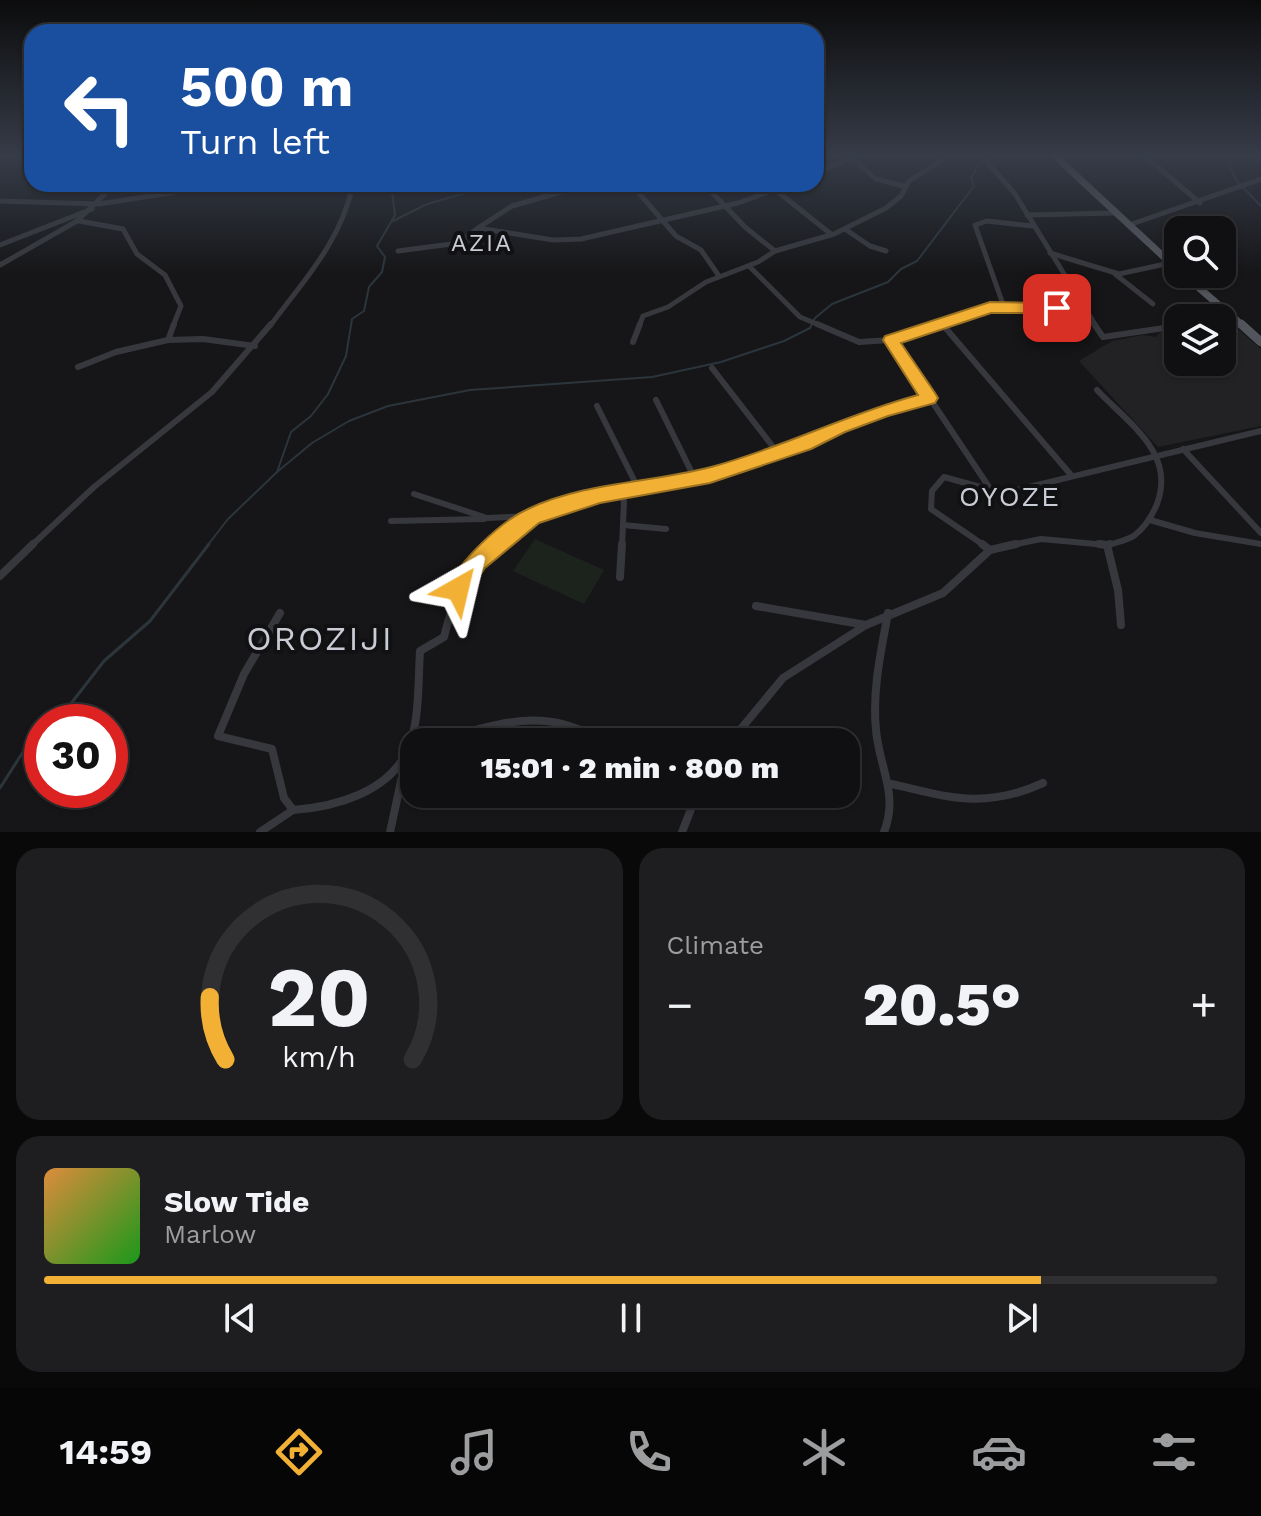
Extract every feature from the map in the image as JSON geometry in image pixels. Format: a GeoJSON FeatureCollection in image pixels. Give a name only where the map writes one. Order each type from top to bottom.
{"type":"FeatureCollection","features":[{"type":"Feature","properties":{"kind":"main road"},"geometry":{"type":"LineString","coordinates":[[1095,195],[1164,258]]}},
{"type":"Feature","properties":{"kind":"main road"},"geometry":{"type":"LineString","coordinates":[[1199,288],[1217,304]]}},
{"type":"Feature","properties":{"kind":"main road"},"geometry":{"type":"LineString","coordinates":[[1236,320],[1261,342]]}},
{"type":"Feature","properties":{"kind":"street"},"geometry":{"type":"LineString","coordinates":[[0,265],[79,221],[106,195]]}},
{"type":"Feature","properties":{"kind":"street"},"geometry":{"type":"LineString","coordinates":[[0,245],[97,206],[163,195]]}},
{"type":"Feature","properties":{"kind":"street"},"geometry":{"type":"LineString","coordinates":[[0,576],[94,487],[212,392],[255,346],[318,267],[348,209],[351,195]]}},
{"type":"Feature","properties":{"kind":"street"},"geometry":{"type":"LineString","coordinates":[[398,251],[459,243],[512,206],[551,195]]}},
{"type":"Feature","properties":{"kind":"street"},"geometry":{"type":"LineString","coordinates":[[641,195],[676,236],[701,250],[719,276]]}},
{"type":"Feature","properties":{"kind":"street"},"geometry":{"type":"LineString","coordinates":[[714,195],[775,251]]}},
{"type":"Feature","properties":{"kind":"street"},"geometry":{"type":"LineString","coordinates":[[478,228],[563,240],[591,237],[725,207],[762,195]]}},
{"type":"Feature","properties":{"kind":"street"},"geometry":{"type":"LineString","coordinates":[[782,195],[831,235]]}},
{"type":"Feature","properties":{"kind":"street"},"geometry":{"type":"LineString","coordinates":[[633,342],[643,316],[668,307],[719,276],[749,266],[775,251],[845,229],[886,208],[901,195]]}},
{"type":"Feature","properties":{"kind":"street"},"geometry":{"type":"LineString","coordinates":[[1012,195],[1103,337],[1164,328]]}},
{"type":"Feature","properties":{"kind":"street"},"geometry":{"type":"LineString","coordinates":[[1190,195],[1200,203]]}},
{"type":"Feature","properties":{"kind":"street"},"geometry":{"type":"LineString","coordinates":[[1127,226],[1221,195]]}},
{"type":"Feature","properties":{"kind":"street"},"geometry":{"type":"LineString","coordinates":[[0,201],[97,206]]}},
{"type":"Feature","properties":{"kind":"street"},"geometry":{"type":"LineString","coordinates":[[1027,215],[1114,213]]}},
{"type":"Feature","properties":{"kind":"street"},"geometry":{"type":"LineString","coordinates":[[79,221],[123,229],[137,254],[165,275],[181,306],[168,340]]}},
{"type":"Feature","properties":{"kind":"street"},"geometry":{"type":"LineString","coordinates":[[1004,307],[975,225],[987,221],[1034,226]]}},
{"type":"Feature","properties":{"kind":"street"},"geometry":{"type":"LineString","coordinates":[[845,229],[867,245],[886,251]]}},
{"type":"Feature","properties":{"kind":"street"},"geometry":{"type":"LineString","coordinates":[[1050,253],[1078,259],[1115,274],[1153,304]]}},
{"type":"Feature","properties":{"kind":"street"},"geometry":{"type":"LineString","coordinates":[[1115,274],[1164,264]]}},
{"type":"Feature","properties":{"kind":"street"},"geometry":{"type":"LineString","coordinates":[[749,266],[806,321],[859,342],[891,340],[984,309],[1083,309]]}},
{"type":"Feature","properties":{"kind":"street"},"geometry":{"type":"LineString","coordinates":[[943,325],[1071,475]]}},
{"type":"Feature","properties":{"kind":"street"},"geometry":{"type":"LineString","coordinates":[[78,367],[116,352],[168,340],[203,339],[255,346]]}},
{"type":"Feature","properties":{"kind":"street"},"geometry":{"type":"LineString","coordinates":[[891,340],[991,490]]}},
{"type":"Feature","properties":{"kind":"street"},"geometry":{"type":"LineString","coordinates":[[712,368],[777,452]]}},
{"type":"Feature","properties":{"kind":"street"},"geometry":{"type":"LineString","coordinates":[[742,728],[783,678],[888,613],[943,593],[990,550],[1041,539],[1107,545],[1132,537],[1150,520],[1163,468],[1157,454],[1097,390]]}},
{"type":"Feature","properties":{"kind":"street"},"geometry":{"type":"LineString","coordinates":[[391,521],[419,519],[455,522],[533,516],[621,491],[695,479],[805,444],[885,410],[929,398]]}},
{"type":"Feature","properties":{"kind":"street"},"geometry":{"type":"LineString","coordinates":[[656,400],[695,479]]}},
{"type":"Feature","properties":{"kind":"street"},"geometry":{"type":"LineString","coordinates":[[597,406],[638,488]]}},
{"type":"Feature","properties":{"kind":"street"},"geometry":{"type":"LineString","coordinates":[[990,550],[929,505],[931,493],[944,477],[991,490],[1016,490],[1157,454],[1260,433]]}},
{"type":"Feature","properties":{"kind":"street"},"geometry":{"type":"LineString","coordinates":[[1183,449],[1261,533]]}},
{"type":"Feature","properties":{"kind":"street"},"geometry":{"type":"LineString","coordinates":[[620,577],[624,502],[621,491]]}},
{"type":"Feature","properties":{"kind":"street"},"geometry":{"type":"LineString","coordinates":[[414,494],[487,518]]}},
{"type":"Feature","properties":{"kind":"street"},"geometry":{"type":"LineString","coordinates":[[413,728],[420,651],[444,637],[453,600],[472,567],[533,516]]}},
{"type":"Feature","properties":{"kind":"street"},"geometry":{"type":"LineString","coordinates":[[1150,520],[1195,533],[1261,544]]}},
{"type":"Feature","properties":{"kind":"street"},"geometry":{"type":"LineString","coordinates":[[623,525],[666,529]]}},
{"type":"Feature","properties":{"kind":"street"},"geometry":{"type":"LineString","coordinates":[[1107,545],[1118,590],[1121,625]]}},
{"type":"Feature","properties":{"kind":"street"},"geometry":{"type":"LineString","coordinates":[[756,606],[866,625]]}},
{"type":"Feature","properties":{"kind":"street"},"geometry":{"type":"LineString","coordinates":[[280,613],[244,674],[218,736],[272,749],[284,798],[293,810]]}},
{"type":"Feature","properties":{"kind":"street"},"geometry":{"type":"LineString","coordinates":[[884,832],[891,817],[892,784],[875,729],[880,647],[888,613]]}},
{"type":"Feature","properties":{"kind":"street"},"geometry":{"type":"LineString","coordinates":[[497,728],[520,723],[559,723],[572,728]]}},
{"type":"Feature","properties":{"kind":"street"},"geometry":{"type":"LineString","coordinates":[[260,832],[293,810],[354,797],[374,786],[400,761]]}},
{"type":"Feature","properties":{"kind":"street"},"geometry":{"type":"LineString","coordinates":[[892,784],[969,802],[999,801],[1043,783]]}},
{"type":"Feature","properties":{"kind":"street"},"geometry":{"type":"LineString","coordinates":[[390,832],[400,792]]}},
{"type":"Feature","properties":{"kind":"street"},"geometry":{"type":"LineString","coordinates":[[682,832],[691,808]]}},
{"type":"Feature","properties":{"kind":"shaded area"},"geometry":{"type":"Polygon","coordinates":[[[1236,327],[1261,349],[1261,426],[1158,447],[1079,361],[1112,341],[1143,335],[1156,337],[1164,331],[1164,376],[1236,376],[1236,327]]]}},
{"type":"Feature","properties":{"kind":"shaded area"},"geometry":{"type":"Polygon","coordinates":[[[535,539],[604,570],[584,604],[513,571],[535,539]]]}},
{"type":"Feature","properties":{"kind":"waterway"},"geometry":{"type":"LineString","coordinates":[[277,472],[291,432],[311,416],[328,394],[346,356],[352,319],[364,311],[369,287],[382,272],[385,257],[377,246],[395,215],[392,195]]}},
{"type":"Feature","properties":{"kind":"waterway"},"geometry":{"type":"LineString","coordinates":[[393,221],[427,204],[459,195]]}},
{"type":"Feature","properties":{"kind":"waterway"},"geometry":{"type":"LineString","coordinates":[[277,472],[312,443],[349,421],[388,406],[470,390],[652,377],[721,362],[784,341],[810,328],[815,318],[832,304],[888,282],[901,269],[917,261],[967,195]]}},
{"type":"Feature","properties":{"kind":"waterway"},"geometry":{"type":"LineString","coordinates":[[1250,195],[1261,206]]}},
{"type":"Feature","properties":{"kind":"waterway"},"geometry":{"type":"LineString","coordinates":[[207,546],[228,519],[277,472]]}},
{"type":"Feature","properties":{"kind":"waterway"},"geometry":{"type":"LineString","coordinates":[[71,704],[104,661],[150,621],[209,544]]}},
{"type":"Feature","properties":{"kind":"waterway"},"geometry":{"type":"LineString","coordinates":[[0,788],[24,751]]}},
{"type":"Feature","properties":{"kind":"district","name":"AZIA"},"geometry":{"type":"Point","coordinates":[482,243]}},
{"type":"Feature","properties":{"kind":"district","name":"OYOZE"},"geometry":{"type":"Point","coordinates":[1010,496]}},
{"type":"Feature","properties":{"kind":"district","name":"OROZIJI"},"geometry":{"type":"Point","coordinates":[320,638]}},
{"type":"Feature","properties":{"kind":"route"},"geometry":{"type":"LineString","coordinates":[[458,589],[477,561],[533,516],[600,495],[710,475],[805,444],[885,410],[929,398],[891,340],[984,309],[1057,308]]}}]}
